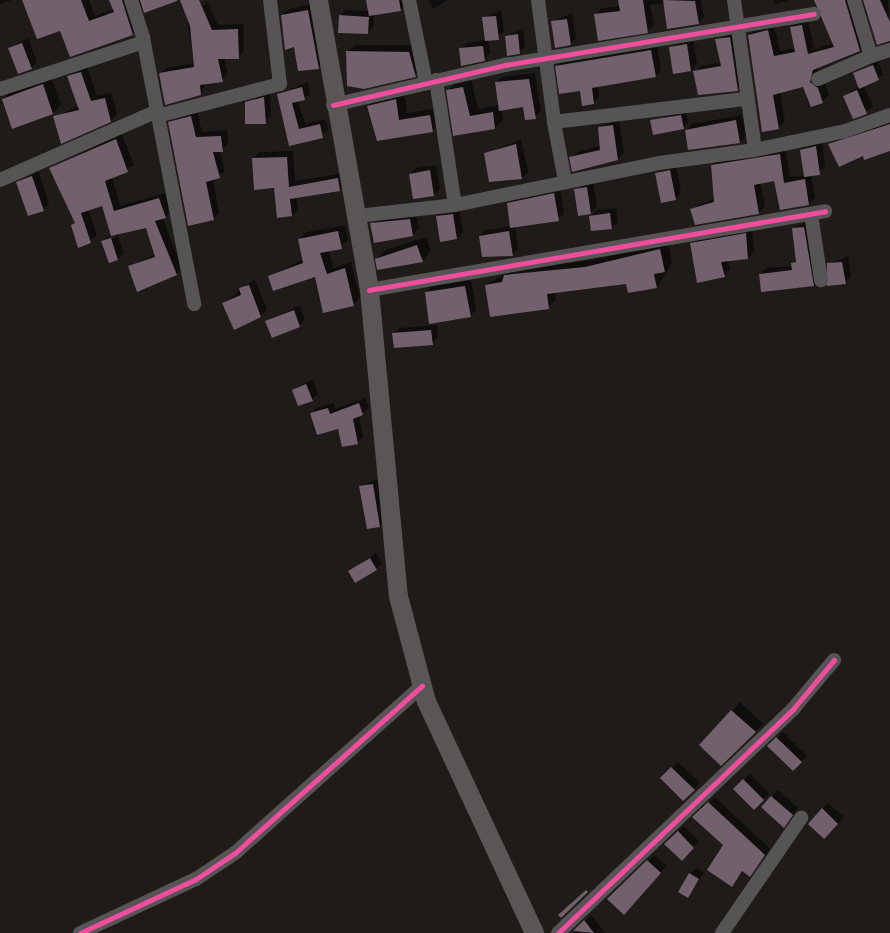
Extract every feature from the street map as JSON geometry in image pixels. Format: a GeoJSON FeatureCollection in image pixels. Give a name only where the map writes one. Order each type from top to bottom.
{"type":"FeatureCollection","features":[{"type":"Feature","properties":{"kind":"main road"},"geometry":{"type":"LineString","coordinates":[[318,0],[333,105],[357,216],[369,290],[398,596],[422,686],[534,933]]}},
{"type":"Feature","properties":{"kind":"street"},"geometry":{"type":"LineString","coordinates":[[131,0],[144,42],[155,112],[194,304]]}},
{"type":"Feature","properties":{"kind":"street"},"geometry":{"type":"LineString","coordinates":[[155,112],[161,115],[280,84],[270,0]]}},
{"type":"Feature","properties":{"kind":"street"},"geometry":{"type":"LineString","coordinates":[[409,0],[431,81],[455,206]]}},
{"type":"Feature","properties":{"kind":"street"},"geometry":{"type":"LineString","coordinates":[[538,0],[548,60],[554,122],[565,181]]}},
{"type":"Feature","properties":{"kind":"street"},"geometry":{"type":"LineString","coordinates":[[734,0],[739,30],[745,99],[755,150]]}},
{"type":"Feature","properties":{"kind":"street"},"geometry":{"type":"LineString","coordinates":[[854,0],[871,56]]}},
{"type":"Feature","properties":{"kind":"street"},"geometry":{"type":"LineString","coordinates":[[333,105],[431,81],[548,60],[739,30],[814,14]]}},
{"type":"Feature","properties":{"kind":"street"},"geometry":{"type":"LineString","coordinates":[[0,90],[144,42]]}},
{"type":"Feature","properties":{"kind":"street"},"geometry":{"type":"LineString","coordinates":[[818,79],[871,56],[890,50]]}},
{"type":"Feature","properties":{"kind":"street"},"geometry":{"type":"LineString","coordinates":[[554,122],[745,99]]}},
{"type":"Feature","properties":{"kind":"street"},"geometry":{"type":"LineString","coordinates":[[0,180],[155,112]]}},
{"type":"Feature","properties":{"kind":"street"},"geometry":{"type":"LineString","coordinates":[[357,216],[455,206],[565,181],[755,150],[845,131],[890,115]]}},
{"type":"Feature","properties":{"kind":"street"},"geometry":{"type":"LineString","coordinates":[[369,290],[818,213],[821,280]]}},
{"type":"Feature","properties":{"kind":"street"},"geometry":{"type":"LineString","coordinates":[[558,933],[793,709],[834,660]]}},
{"type":"Feature","properties":{"kind":"street"},"geometry":{"type":"LineString","coordinates":[[80,933],[196,879],[235,853],[422,686]]}},
{"type":"Feature","properties":{"kind":"street"},"geometry":{"type":"LineString","coordinates":[[722,933],[801,818]]}},
{"type":"Feature","properties":{"kind":"building"},"geometry":{"type":"Polygon","coordinates":[[[22,0],[81,0],[89,21],[114,12],[109,0],[122,0],[133,35],[70,57],[60,31],[37,39],[22,0]]]}},
{"type":"Feature","properties":{"kind":"building"},"geometry":{"type":"Polygon","coordinates":[[[140,0],[177,0],[177,1],[144,13],[140,0]]]}},
{"type":"Feature","properties":{"kind":"building"},"geometry":{"type":"Polygon","coordinates":[[[180,0],[199,0],[212,30],[238,29],[239,59],[218,59],[223,82],[200,85],[201,95],[165,105],[159,73],[194,67],[190,26],[180,0]]]}},
{"type":"Feature","properties":{"kind":"building"},"geometry":{"type":"Polygon","coordinates":[[[366,0],[399,0],[401,11],[369,16],[366,0]]]}},
{"type":"Feature","properties":{"kind":"building"},"geometry":{"type":"Polygon","coordinates":[[[618,0],[643,0],[648,33],[598,41],[594,14],[620,11],[618,0]]]}},
{"type":"Feature","properties":{"kind":"building"},"geometry":{"type":"Polygon","coordinates":[[[663,0],[695,1],[699,24],[667,29],[663,0]]]}},
{"type":"Feature","properties":{"kind":"building"},"geometry":{"type":"Polygon","coordinates":[[[814,0],[845,0],[860,51],[813,70],[810,82],[818,88],[823,103],[811,107],[803,87],[773,95],[779,129],[762,132],[748,35],[768,30],[774,56],[795,52],[790,27],[802,25],[808,54],[834,47],[814,0]]]}},
{"type":"Feature","properties":{"kind":"building"},"geometry":{"type":"Polygon","coordinates":[[[863,0],[880,0],[890,22],[890,41],[877,45],[863,0]]]}},
{"type":"Feature","properties":{"kind":"building"},"geometry":{"type":"Polygon","coordinates":[[[308,10],[319,69],[298,71],[294,47],[285,50],[281,15],[308,10]]]}},
{"type":"Feature","properties":{"kind":"building"},"geometry":{"type":"Polygon","coordinates":[[[339,15],[369,17],[368,34],[338,33],[339,15]]]}},
{"type":"Feature","properties":{"kind":"building"},"geometry":{"type":"Polygon","coordinates":[[[496,16],[499,40],[485,41],[482,17],[496,16]]]}},
{"type":"Feature","properties":{"kind":"building"},"geometry":{"type":"Polygon","coordinates":[[[567,19],[571,45],[555,48],[551,21],[567,19]]]}},
{"type":"Feature","properties":{"kind":"building"},"geometry":{"type":"Polygon","coordinates":[[[518,34],[520,54],[507,56],[505,36],[518,34]]]}},
{"type":"Feature","properties":{"kind":"building"},"geometry":{"type":"Polygon","coordinates":[[[730,37],[738,91],[698,95],[693,71],[721,66],[715,39],[730,37]]]}},
{"type":"Feature","properties":{"kind":"building"},"geometry":{"type":"Polygon","coordinates":[[[22,43],[32,69],[18,74],[8,48],[22,43]]]}},
{"type":"Feature","properties":{"kind":"building"},"geometry":{"type":"Polygon","coordinates":[[[687,44],[691,71],[673,74],[669,47],[687,44]]]}},
{"type":"Feature","properties":{"kind":"building"},"geometry":{"type":"Polygon","coordinates":[[[483,46],[485,61],[461,66],[459,48],[483,46]]]}},
{"type":"Feature","properties":{"kind":"building"},"geometry":{"type":"Polygon","coordinates":[[[651,50],[656,77],[592,88],[594,104],[582,106],[580,91],[559,94],[555,66],[651,50]]]}},
{"type":"Feature","properties":{"kind":"building"},"geometry":{"type":"Polygon","coordinates":[[[346,51],[409,52],[416,77],[364,89],[347,86],[346,51]]]}},
{"type":"Feature","properties":{"kind":"building"},"geometry":{"type":"Polygon","coordinates":[[[873,65],[879,80],[859,89],[853,73],[873,65]]]}},
{"type":"Feature","properties":{"kind":"building"},"geometry":{"type":"Polygon","coordinates":[[[81,72],[91,101],[105,98],[111,122],[61,144],[53,116],[79,110],[67,76],[81,72]]]}},
{"type":"Feature","properties":{"kind":"building"},"geometry":{"type":"Polygon","coordinates":[[[529,79],[536,119],[525,120],[523,107],[499,111],[495,82],[529,79]]]}},
{"type":"Feature","properties":{"kind":"building"},"geometry":{"type":"Polygon","coordinates":[[[43,84],[53,114],[12,129],[2,99],[43,84]]]}},
{"type":"Feature","properties":{"kind":"building"},"geometry":{"type":"Polygon","coordinates":[[[302,87],[305,100],[292,103],[299,129],[320,124],[323,138],[289,146],[277,94],[302,87]]]}},
{"type":"Feature","properties":{"kind":"building"},"geometry":{"type":"Polygon","coordinates":[[[463,87],[470,116],[493,112],[495,129],[453,136],[446,90],[463,87]]]}},
{"type":"Feature","properties":{"kind":"building"},"geometry":{"type":"Polygon","coordinates":[[[857,90],[867,114],[853,119],[843,96],[857,90]]]}},
{"type":"Feature","properties":{"kind":"building"},"geometry":{"type":"Polygon","coordinates":[[[264,97],[266,124],[245,124],[245,102],[264,97]]]}},
{"type":"Feature","properties":{"kind":"building"},"geometry":{"type":"Polygon","coordinates":[[[396,99],[399,120],[430,115],[433,132],[377,141],[367,106],[396,99]]]}},
{"type":"Feature","properties":{"kind":"building"},"geometry":{"type":"Polygon","coordinates":[[[681,115],[684,129],[653,135],[650,120],[681,115]]]}},
{"type":"Feature","properties":{"kind":"building"},"geometry":{"type":"Polygon","coordinates":[[[191,116],[196,137],[221,136],[223,152],[213,152],[220,178],[206,182],[214,220],[188,226],[168,122],[191,116]]]}},
{"type":"Feature","properties":{"kind":"building"},"geometry":{"type":"Polygon","coordinates":[[[736,120],[740,143],[688,150],[685,130],[736,120]]]}},
{"type":"Feature","properties":{"kind":"building"},"geometry":{"type":"Polygon","coordinates":[[[890,124],[890,151],[864,160],[863,156],[839,167],[828,144],[890,124]]]}},
{"type":"Feature","properties":{"kind":"building"},"geometry":{"type":"Polygon","coordinates":[[[613,125],[618,160],[572,172],[569,157],[600,150],[598,127],[613,125]]]}},
{"type":"Feature","properties":{"kind":"building"},"geometry":{"type":"Polygon","coordinates":[[[116,139],[128,172],[105,181],[114,211],[159,198],[166,218],[155,221],[177,275],[137,292],[128,266],[155,257],[146,228],[111,236],[102,206],[81,213],[91,243],[78,248],[71,225],[75,223],[49,168],[116,139]]]}},
{"type":"Feature","properties":{"kind":"building"},"geometry":{"type":"Polygon","coordinates":[[[516,144],[522,179],[489,182],[484,153],[516,144]]]}},
{"type":"Feature","properties":{"kind":"building"},"geometry":{"type":"Polygon","coordinates":[[[816,146],[820,175],[804,177],[800,150],[816,146]]]}},
{"type":"Feature","properties":{"kind":"building"},"geometry":{"type":"Polygon","coordinates":[[[780,154],[784,183],[805,179],[809,205],[780,210],[774,181],[754,185],[759,214],[695,225],[690,209],[714,202],[711,165],[780,154]]]}},
{"type":"Feature","properties":{"kind":"building"},"geometry":{"type":"Polygon","coordinates":[[[287,157],[289,187],[338,178],[340,191],[290,199],[292,216],[277,218],[274,188],[254,190],[252,158],[287,157]]]}},
{"type":"Feature","properties":{"kind":"building"},"geometry":{"type":"Polygon","coordinates":[[[430,170],[434,196],[413,199],[409,174],[430,170]]]}},
{"type":"Feature","properties":{"kind":"building"},"geometry":{"type":"Polygon","coordinates":[[[670,170],[676,200],[661,203],[655,173],[670,170]]]}},
{"type":"Feature","properties":{"kind":"building"},"geometry":{"type":"Polygon","coordinates":[[[32,176],[44,211],[28,216],[16,182],[32,176]]]}},
{"type":"Feature","properties":{"kind":"building"},"geometry":{"type":"Polygon","coordinates":[[[587,187],[591,214],[578,216],[574,189],[587,187]]]}},
{"type":"Feature","properties":{"kind":"building"},"geometry":{"type":"Polygon","coordinates":[[[554,193],[559,221],[510,228],[507,203],[554,193]]]}},
{"type":"Feature","properties":{"kind":"building"},"geometry":{"type":"Polygon","coordinates":[[[610,213],[612,229],[591,231],[589,216],[610,213]]]}},
{"type":"Feature","properties":{"kind":"building"},"geometry":{"type":"Polygon","coordinates":[[[453,214],[457,239],[440,242],[436,216],[453,214]]]}},
{"type":"Feature","properties":{"kind":"building"},"geometry":{"type":"Polygon","coordinates":[[[410,219],[413,236],[374,243],[370,223],[410,219]]]}},
{"type":"Feature","properties":{"kind":"building"},"geometry":{"type":"Polygon","coordinates":[[[804,227],[814,286],[761,292],[759,274],[792,270],[791,263],[796,262],[792,228],[804,227]]]}},
{"type":"Feature","properties":{"kind":"building"},"geometry":{"type":"Polygon","coordinates":[[[338,231],[342,249],[320,253],[327,274],[345,268],[354,306],[323,313],[315,277],[273,291],[268,276],[303,263],[298,239],[338,231]]]}},
{"type":"Feature","properties":{"kind":"building"},"geometry":{"type":"Polygon","coordinates":[[[509,231],[513,256],[482,257],[479,236],[509,231]]]}},
{"type":"Feature","properties":{"kind":"building"},"geometry":{"type":"Polygon","coordinates":[[[746,233],[748,259],[721,262],[725,277],[697,283],[690,243],[746,233]]]}},
{"type":"Feature","properties":{"kind":"building"},"geometry":{"type":"Polygon","coordinates":[[[111,238],[118,260],[109,263],[101,241],[111,238]]]}},
{"type":"Feature","properties":{"kind":"building"},"geometry":{"type":"Polygon","coordinates":[[[417,245],[423,262],[377,270],[375,259],[417,245]]]}},
{"type":"Feature","properties":{"kind":"building"},"geometry":{"type":"Polygon","coordinates":[[[660,249],[665,272],[654,274],[657,288],[628,293],[626,284],[547,294],[549,309],[490,317],[485,285],[502,282],[504,275],[585,267],[660,249]]]}},
{"type":"Feature","properties":{"kind":"building"},"geometry":{"type":"Polygon","coordinates":[[[842,262],[846,284],[827,286],[827,263],[842,262]]]}},
{"type":"Feature","properties":{"kind":"building"},"geometry":{"type":"Polygon","coordinates":[[[249,285],[261,317],[234,330],[222,303],[241,295],[239,288],[249,285]]]}},
{"type":"Feature","properties":{"kind":"building"},"geometry":{"type":"Polygon","coordinates":[[[465,286],[471,317],[429,324],[425,292],[465,286]]]}},
{"type":"Feature","properties":{"kind":"building"},"geometry":{"type":"Polygon","coordinates":[[[294,310],[300,327],[272,338],[265,321],[294,310]]]}},
{"type":"Feature","properties":{"kind":"building"},"geometry":{"type":"Polygon","coordinates":[[[431,330],[433,345],[394,348],[392,333],[431,330]]]}},
{"type":"Feature","properties":{"kind":"building"},"geometry":{"type":"Polygon","coordinates":[[[306,384],[313,401],[298,406],[292,390],[306,384]]]}},
{"type":"Feature","properties":{"kind":"building"},"geometry":{"type":"Polygon","coordinates":[[[359,403],[363,415],[353,419],[358,444],[342,447],[338,429],[317,435],[310,413],[328,408],[330,414],[359,403]]]}},
{"type":"Feature","properties":{"kind":"building"},"geometry":{"type":"Polygon","coordinates":[[[373,484],[380,527],[367,529],[359,486],[373,484]]]}},
{"type":"Feature","properties":{"kind":"building"},"geometry":{"type":"Polygon","coordinates":[[[370,558],[377,570],[355,583],[348,571],[370,558]]]}},
{"type":"Feature","properties":{"kind":"building"},"geometry":{"type":"Polygon","coordinates":[[[731,710],[756,732],[721,766],[699,745],[731,710]]]}},
{"type":"Feature","properties":{"kind":"building"},"geometry":{"type":"Polygon","coordinates":[[[776,737],[802,762],[793,771],[767,746],[776,737]]]}},
{"type":"Feature","properties":{"kind":"building"},"geometry":{"type":"Polygon","coordinates":[[[671,767],[695,790],[683,801],[660,778],[671,767]]]}},
{"type":"Feature","properties":{"kind":"building"},"geometry":{"type":"Polygon","coordinates":[[[743,779],[764,800],[754,810],[733,789],[743,779]]]}},
{"type":"Feature","properties":{"kind":"building"},"geometry":{"type":"Polygon","coordinates":[[[771,796],[793,815],[784,828],[761,807],[771,796]]]}},
{"type":"Feature","properties":{"kind":"building"},"geometry":{"type":"Polygon","coordinates":[[[708,802],[765,855],[750,877],[742,871],[732,887],[707,870],[723,845],[692,817],[708,802]]]}},
{"type":"Feature","properties":{"kind":"building"},"geometry":{"type":"Polygon","coordinates":[[[822,808],[838,824],[824,839],[808,824],[822,808]]]}},
{"type":"Feature","properties":{"kind":"building"},"geometry":{"type":"Polygon","coordinates":[[[678,831],[694,848],[682,861],[664,844],[678,831]]]}},
{"type":"Feature","properties":{"kind":"building"},"geometry":{"type":"Polygon","coordinates":[[[647,860],[661,873],[624,915],[607,899],[647,860]]]}},
{"type":"Feature","properties":{"kind":"building"},"geometry":{"type":"Polygon","coordinates":[[[689,873],[699,879],[688,898],[678,892],[689,873]]]}},
{"type":"Feature","properties":{"kind":"building"},"geometry":{"type":"Polygon","coordinates":[[[586,890],[588,892],[561,918],[558,915],[586,890]]]}},
{"type":"Feature","properties":{"kind":"building"},"geometry":{"type":"Polygon","coordinates":[[[584,920],[594,933],[573,931],[584,920]]]}},
{"type":"Feature","properties":{"kind":"cycle path"},"geometry":{"type":"LineString","coordinates":[[333,105],[505,65],[814,14]]}},
{"type":"Feature","properties":{"kind":"cycle path"},"geometry":{"type":"LineString","coordinates":[[369,290],[825,211]]}},
{"type":"Feature","properties":{"kind":"cycle path"},"geometry":{"type":"LineString","coordinates":[[558,933],[793,709],[834,660]]}},
{"type":"Feature","properties":{"kind":"cycle path"},"geometry":{"type":"LineString","coordinates":[[80,933],[196,879],[235,853],[422,686]]}}]}
